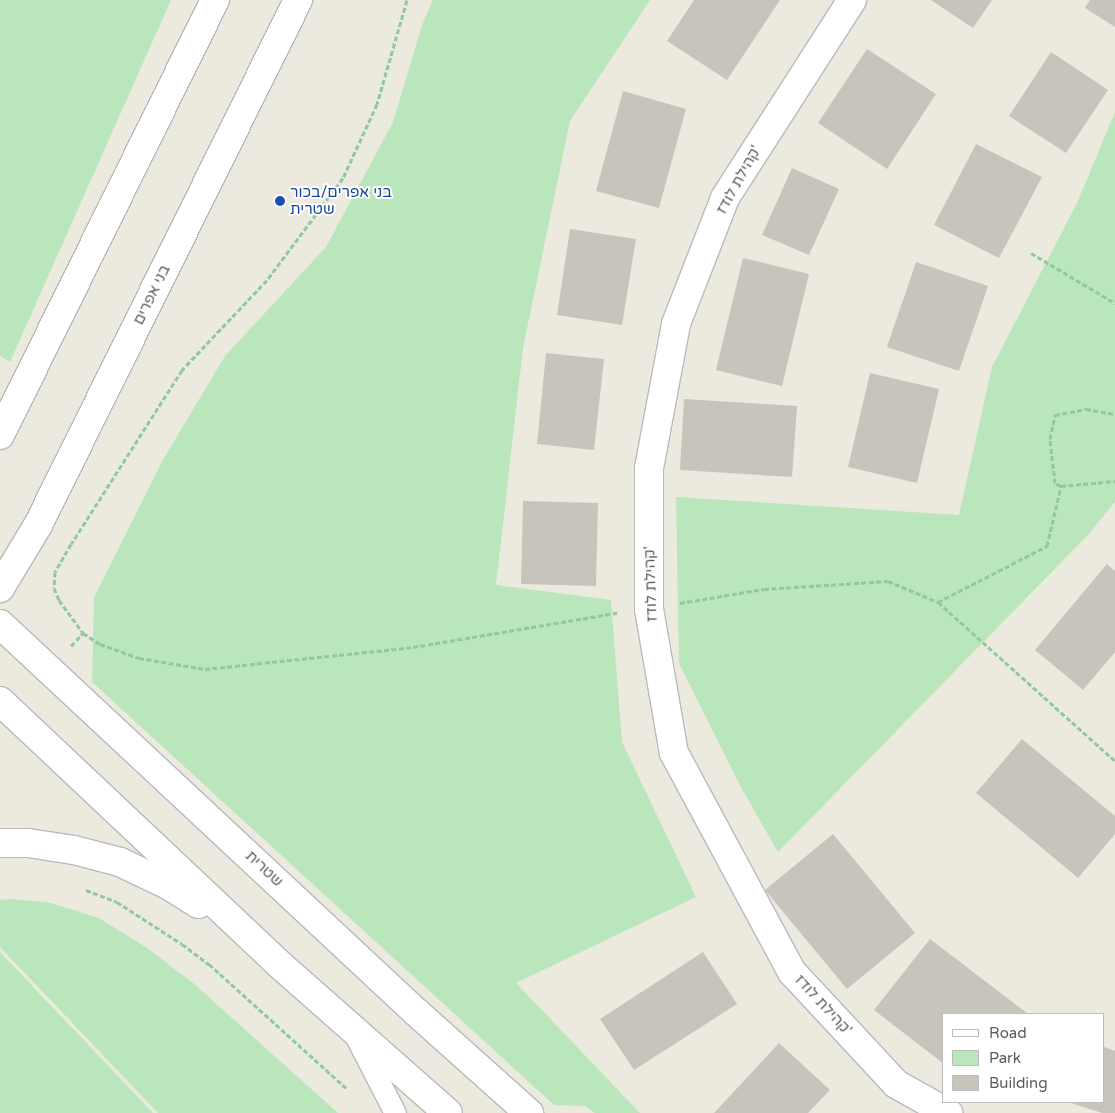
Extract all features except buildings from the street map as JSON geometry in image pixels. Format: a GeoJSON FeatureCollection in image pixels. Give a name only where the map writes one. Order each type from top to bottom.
{"type":"FeatureCollection","features":[{"type":"Feature","properties":{"kind":"street"},"geometry":{"type":"LineString","coordinates":[[0,435],[215,0]]}},
{"type":"Feature","properties":{"kind":"street","name":"בני אפרים"},"geometry":{"type":"LineString","coordinates":[[0,588],[38,526],[298,0]]}},
{"type":"Feature","properties":{"kind":"street","name":"קהילת לודז'"},"geometry":{"type":"LineString","coordinates":[[852,0],[725,198],[676,324],[649,468],[649,609],[674,753],[792,972],[896,1084],[948,1113]]}},
{"type":"Feature","properties":{"kind":"street","name":"שטרית"},"geometry":{"type":"LineString","coordinates":[[0,624],[416,1012],[529,1113]]}},
{"type":"Feature","properties":{"kind":"street"},"geometry":{"type":"LineString","coordinates":[[0,701],[279,964],[448,1113]]}},
{"type":"Feature","properties":{"kind":"street"},"geometry":{"type":"LineString","coordinates":[[0,843],[28,844],[74,850],[120,862],[168,885],[216,914],[279,964]]}},
{"type":"Feature","properties":{"kind":"lane"},"geometry":{"type":"LineString","coordinates":[[352,1030],[395,1113]]}},
{"type":"Feature","properties":{"kind":"path"},"geometry":{"type":"LineString","coordinates":[[407,0],[377,104],[343,178],[267,280],[182,370],[55,572],[54,588],[59,600],[83,633],[100,644],[139,658],[204,669],[413,647],[585,617],[649,609],[764,589],[888,582],[938,602],[1115,761]]}},
{"type":"Feature","properties":{"kind":"path"},"geometry":{"type":"LineString","coordinates":[[1031,253],[1115,303]]}},
{"type":"Feature","properties":{"kind":"path"},"geometry":{"type":"LineString","coordinates":[[1115,414],[1086,409],[1055,415],[1050,439],[1055,483],[1062,486],[1115,480]]}},
{"type":"Feature","properties":{"kind":"path"},"geometry":{"type":"LineString","coordinates":[[938,602],[1047,546],[1062,486]]}},
{"type":"Feature","properties":{"kind":"path"},"geometry":{"type":"LineString","coordinates":[[80,888],[117,902],[182,944],[224,978],[348,1090]]}},
{"type":"Feature","properties":{"kind":"green space"},"geometry":{"type":"Polygon","coordinates":[[[0,0],[171,0],[10,362],[0,356],[0,0]]]}},
{"type":"Feature","properties":{"kind":"green space"},"geometry":{"type":"Polygon","coordinates":[[[433,0],[650,0],[570,121],[523,348],[496,585],[611,600],[622,742],[696,897],[516,983],[640,1113],[595,1113],[585,1106],[554,1105],[92,682],[94,597],[163,460],[225,356],[326,247],[393,122],[422,25],[433,0]]]}},
{"type":"Feature","properties":{"kind":"green space"},"geometry":{"type":"Polygon","coordinates":[[[1115,112],[1115,502],[1087,536],[778,852],[742,789],[679,663],[676,497],[959,515],[992,367],[1077,203],[1115,112]]]}},
{"type":"Feature","properties":{"kind":"green space"},"geometry":{"type":"Polygon","coordinates":[[[12,899],[51,903],[99,918],[147,948],[193,983],[338,1113],[158,1113],[0,947],[0,900],[12,899]]]}},
{"type":"Feature","properties":{"kind":"green space"},"geometry":{"type":"Polygon","coordinates":[[[0,952],[153,1113],[0,1113],[0,952]]]}},
{"type":"Feature","properties":{"kind":"place","name":"בני אפרים/בכור שטרית"},"geometry":{"type":"Point","coordinates":[280,201]}}]}
